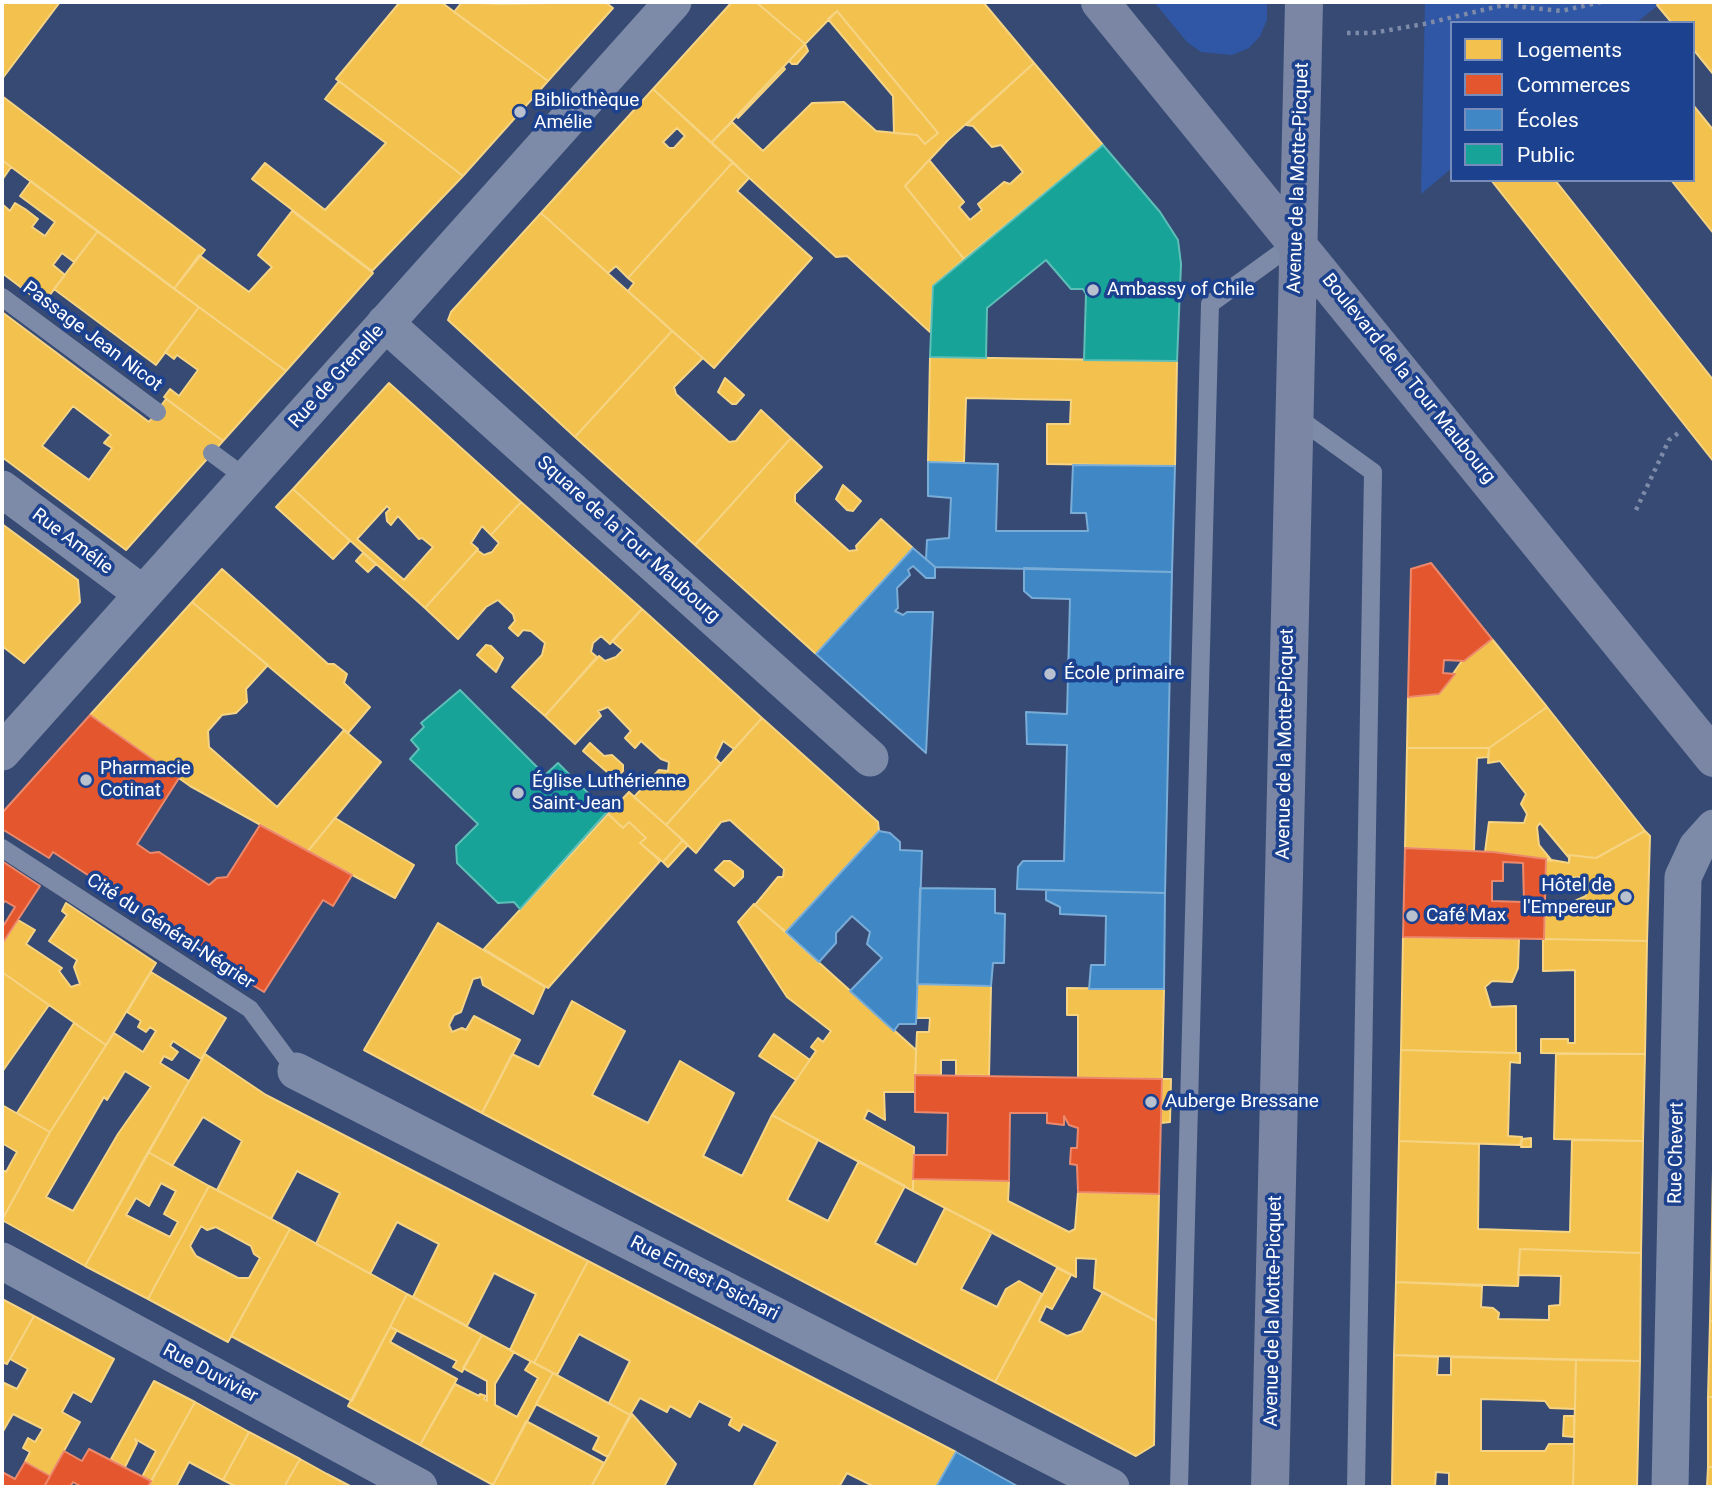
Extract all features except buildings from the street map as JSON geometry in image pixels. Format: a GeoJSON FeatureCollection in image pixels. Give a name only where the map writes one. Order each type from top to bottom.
{"type":"FeatureCollection","features":[{"type":"Feature","properties":{"kind":"main road","name":"Boulevard de la Tour Maubourg"},"geometry":{"type":"LineString","coordinates":[[1100,2],[1297,241],[1714,758]]}},
{"type":"Feature","properties":{"kind":"main road","name":"Avenue de la Motte-Picquet"},"geometry":{"type":"LineString","coordinates":[[1270,1487],[1304,2]]}},
{"type":"Feature","properties":{"kind":"street","name":"Rue de Grenelle"},"geometry":{"type":"LineString","coordinates":[[2,752],[386,323],[663,5]]}},
{"type":"Feature","properties":{"kind":"street","name":"Square de la Tour Maubourg"},"geometry":{"type":"LineString","coordinates":[[386,323],[870,758]]}},
{"type":"Feature","properties":{"kind":"street","name":"Rue Amélie"},"geometry":{"type":"LineString","coordinates":[[2,489],[143,594]]}},
{"type":"Feature","properties":{"kind":"street","name":"Rue Chevert"},"geometry":{"type":"LineString","coordinates":[[1670,1487],[1683,877],[1697,847],[1714,828]]}},
{"type":"Feature","properties":{"kind":"street","name":"Rue Ernest Psichari"},"geometry":{"type":"LineString","coordinates":[[296,1071],[1111,1487]]}},
{"type":"Feature","properties":{"kind":"street","name":"Rue Duvivier"},"geometry":{"type":"LineString","coordinates":[[2,1261],[419,1487]]}},
{"type":"Feature","properties":{"kind":"lane"},"geometry":{"type":"LineString","coordinates":[[1179,1487],[1210,304],[1297,241]]}},
{"type":"Feature","properties":{"kind":"lane","name":"Passage Jean Nicot"},"geometry":{"type":"LineString","coordinates":[[2,297],[157,412]]}},
{"type":"Feature","properties":{"kind":"lane"},"geometry":{"type":"LineString","coordinates":[[1293,414],[1373,472],[1356,1487]]}},
{"type":"Feature","properties":{"kind":"lane"},"geometry":{"type":"LineString","coordinates":[[212,453],[246,478]]}},
{"type":"Feature","properties":{"kind":"lane","name":"Cité du Général-Négrier"},"geometry":{"type":"LineString","coordinates":[[2,848],[250,1009],[296,1071]]}},
{"type":"Feature","properties":{"kind":"path"},"geometry":{"type":"LineString","coordinates":[[1339,33],[1372,33],[1424,24],[1504,4],[1561,11],[1601,2]]}},
{"type":"Feature","properties":{"kind":"path"},"geometry":{"type":"LineString","coordinates":[[1636,510],[1669,440],[1681,431]]}},
{"type":"Feature","properties":{"kind":"shaded area"},"geometry":{"type":"Polygon","coordinates":[[[1154,2],[1267,2],[1267,20],[1260,36],[1249,48],[1232,55],[1201,52],[1187,42],[1154,2]]]}},
{"type":"Feature","properties":{"kind":"shaded area"},"geometry":{"type":"Polygon","coordinates":[[[1425,2],[1662,2],[1638,21],[1450,21],[1450,170],[1421,194],[1425,2]]]}},
{"type":"Feature","properties":{"kind":"place","name":"Bibliothèque Amélie"},"geometry":{"type":"Point","coordinates":[520,112]}},
{"type":"Feature","properties":{"kind":"place","name":"Ambassy of Chile"},"geometry":{"type":"Point","coordinates":[1093,290]}},
{"type":"Feature","properties":{"kind":"place","name":"École primaire"},"geometry":{"type":"Point","coordinates":[1050,674]}},
{"type":"Feature","properties":{"kind":"place","name":"Pharmacie Cotinat"},"geometry":{"type":"Point","coordinates":[86,780]}},
{"type":"Feature","properties":{"kind":"place","name":"Église Luthérienne Saint-Jean"},"geometry":{"type":"Point","coordinates":[518,793]}},
{"type":"Feature","properties":{"kind":"place","name":"Hôtel de l'Empereur"},"geometry":{"type":"Point","coordinates":[1626,897]}},
{"type":"Feature","properties":{"kind":"place","name":"Café Max"},"geometry":{"type":"Point","coordinates":[1412,916]}},
{"type":"Feature","properties":{"kind":"place","name":"Auberge Bressane"},"geometry":{"type":"Point","coordinates":[1151,1102]}}]}
